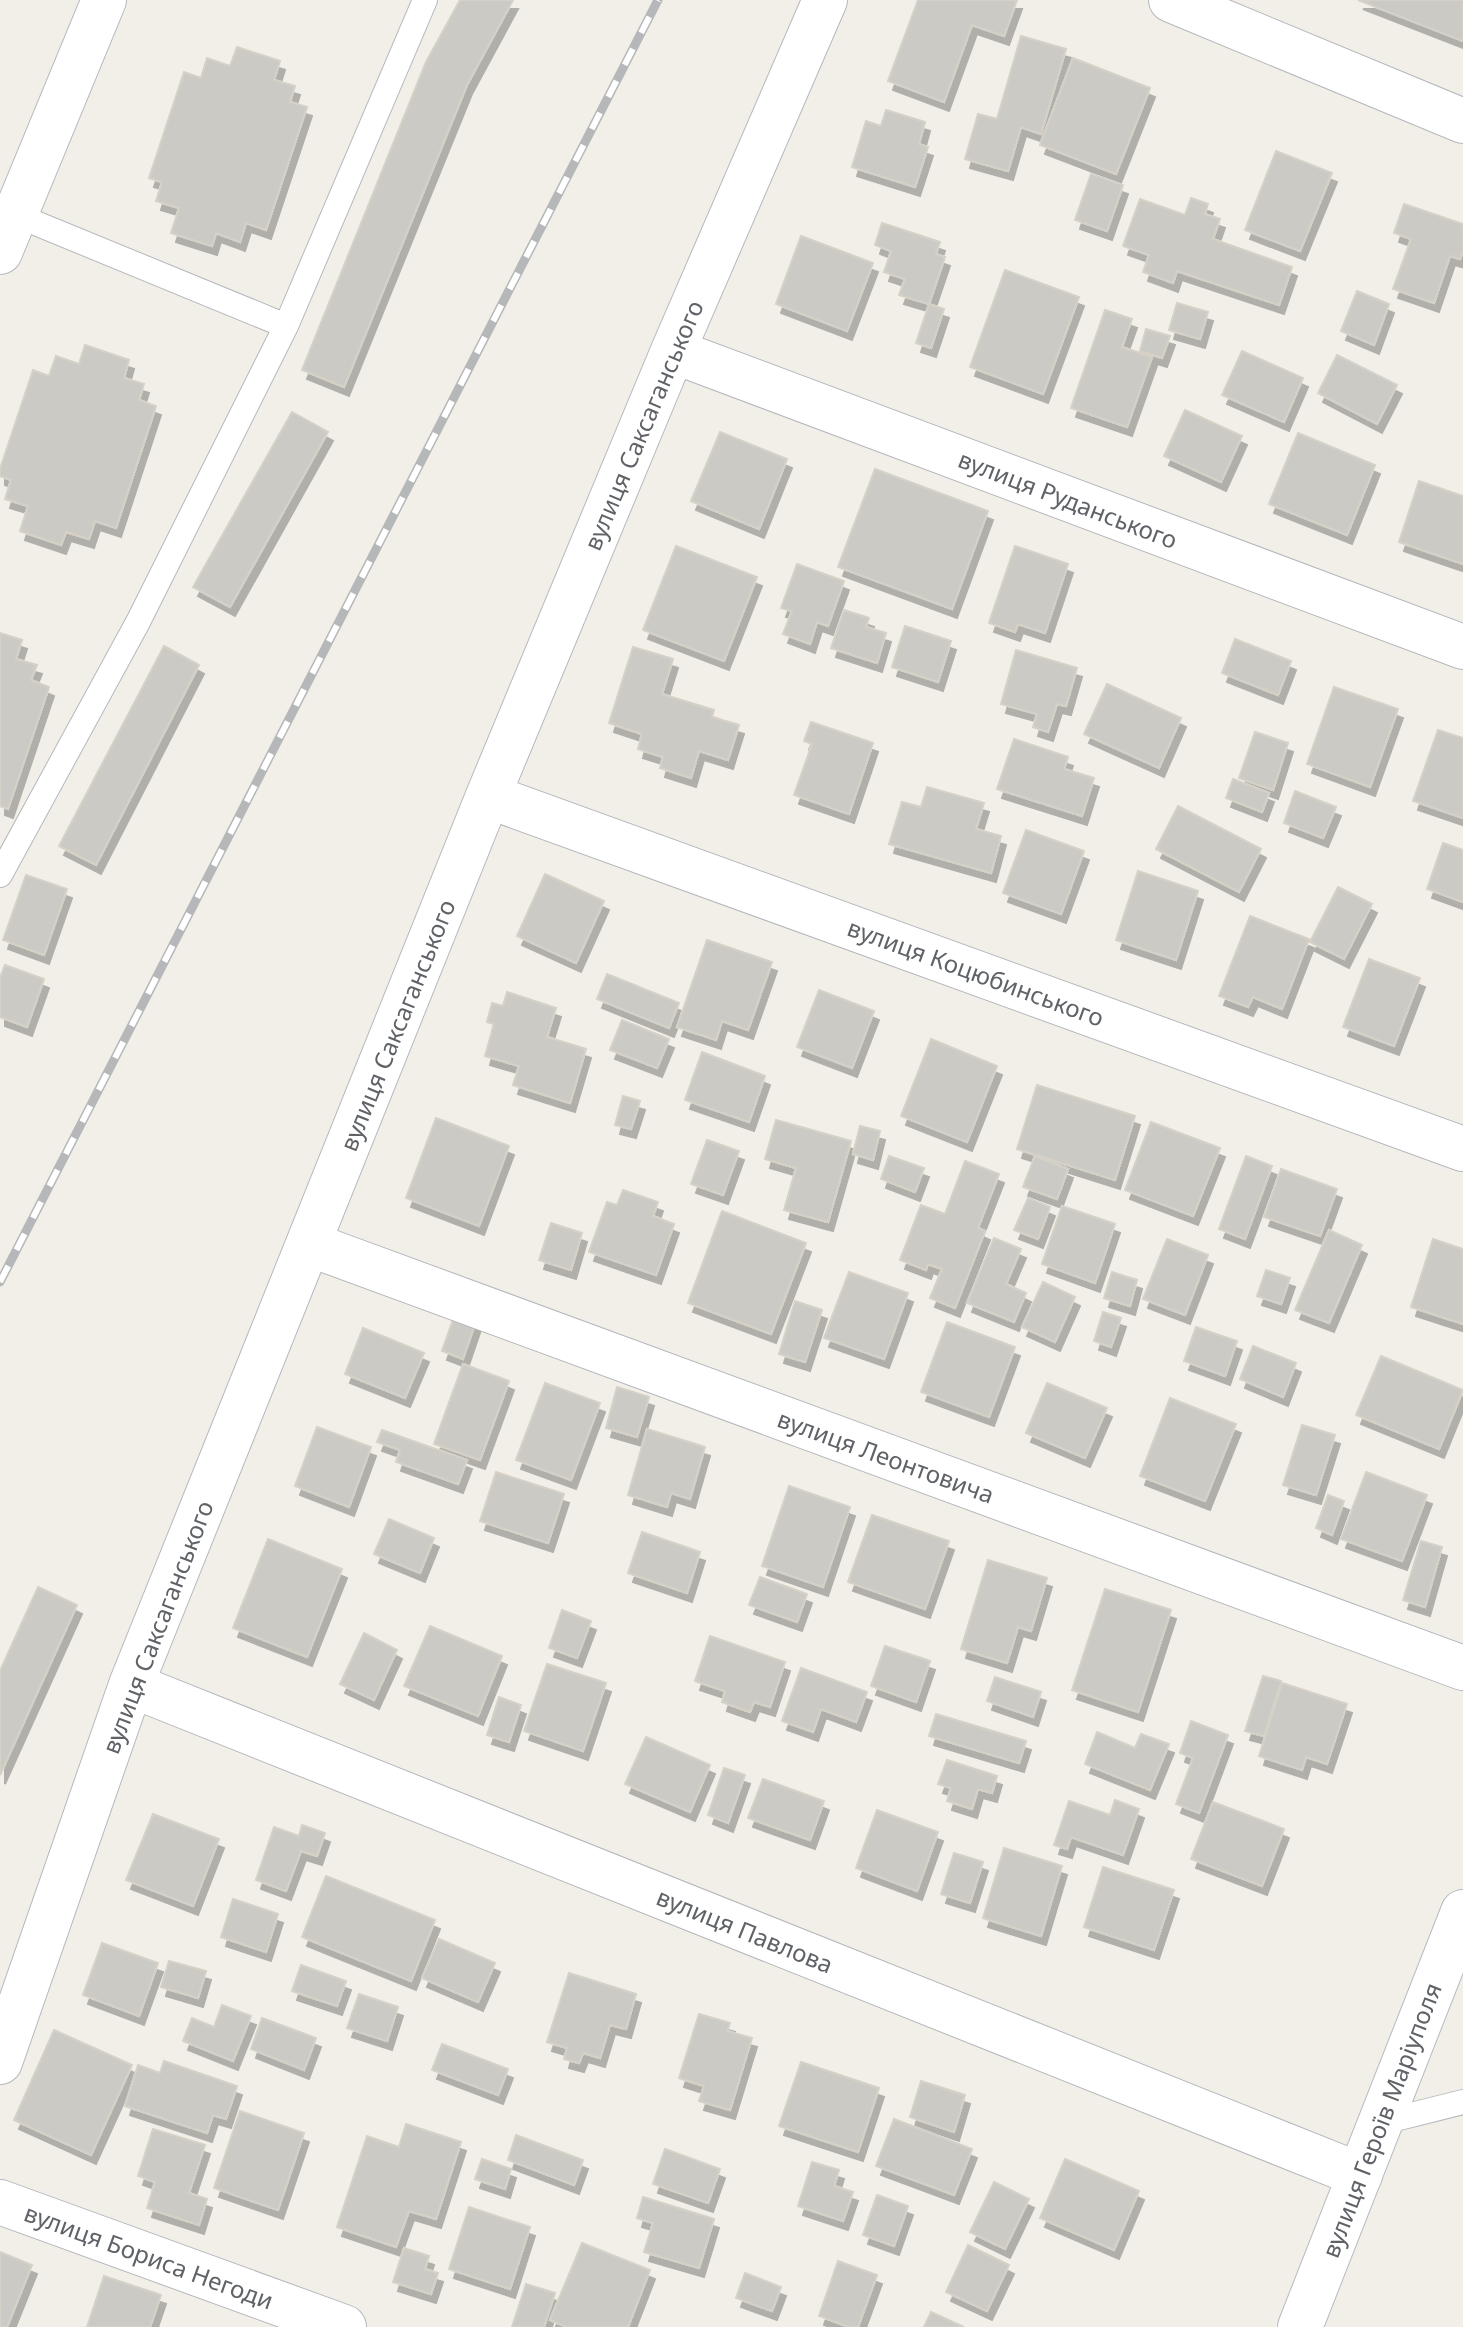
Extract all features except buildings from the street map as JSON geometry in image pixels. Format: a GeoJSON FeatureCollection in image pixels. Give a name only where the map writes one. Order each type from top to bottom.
{"type":"FeatureCollection","features":[{"type":"Feature","properties":{"kind":"street"},"geometry":{"type":"LineString","coordinates":[[8,234],[104,0]]}},
{"type":"Feature","properties":{"kind":"street","name":"вулиця Саксаганського"},"geometry":{"type":"LineString","coordinates":[[0,2062],[131,1685],[488,796],[673,351],[825,0]]}},
{"type":"Feature","properties":{"kind":"street"},"geometry":{"type":"LineString","coordinates":[[1171,0],[1463,121]]}},
{"type":"Feature","properties":{"kind":"street","name":"вулиця Руданського"},"geometry":{"type":"LineString","coordinates":[[673,351],[1463,647]]}},
{"type":"Feature","properties":{"kind":"street","name":"вулиця Коцюбинського"},"geometry":{"type":"LineString","coordinates":[[488,796],[1463,1149]]}},
{"type":"Feature","properties":{"kind":"street","name":"вулиця Леонтовича"},"geometry":{"type":"LineString","coordinates":[[309,1244],[1463,1668]]}},
{"type":"Feature","properties":{"kind":"street","name":"вулиця Павлова"},"geometry":{"type":"LineString","coordinates":[[131,1685],[1360,2175]]}},
{"type":"Feature","properties":{"kind":"street","name":"вулиця Героїв Маріуполя"},"geometry":{"type":"LineString","coordinates":[[1300,2327],[1463,1912]]}},
{"type":"Feature","properties":{"kind":"street","name":"вулиця Бориса Негоди"},"geometry":{"type":"LineString","coordinates":[[0,2202],[344,2327]]}},
{"type":"Feature","properties":{"kind":"lane"},"geometry":{"type":"LineString","coordinates":[[0,875],[138,622],[286,326],[425,0]]}},
{"type":"Feature","properties":{"kind":"lane"},"geometry":{"type":"LineString","coordinates":[[8,234],[286,326]]}},
{"type":"Feature","properties":{"kind":"lane"},"geometry":{"type":"LineString","coordinates":[[1379,2123],[1463,2102]]}},
{"type":"Feature","properties":{"kind":"railway"},"geometry":{"type":"LineString","coordinates":[[0,1282],[658,0]]}}]}
